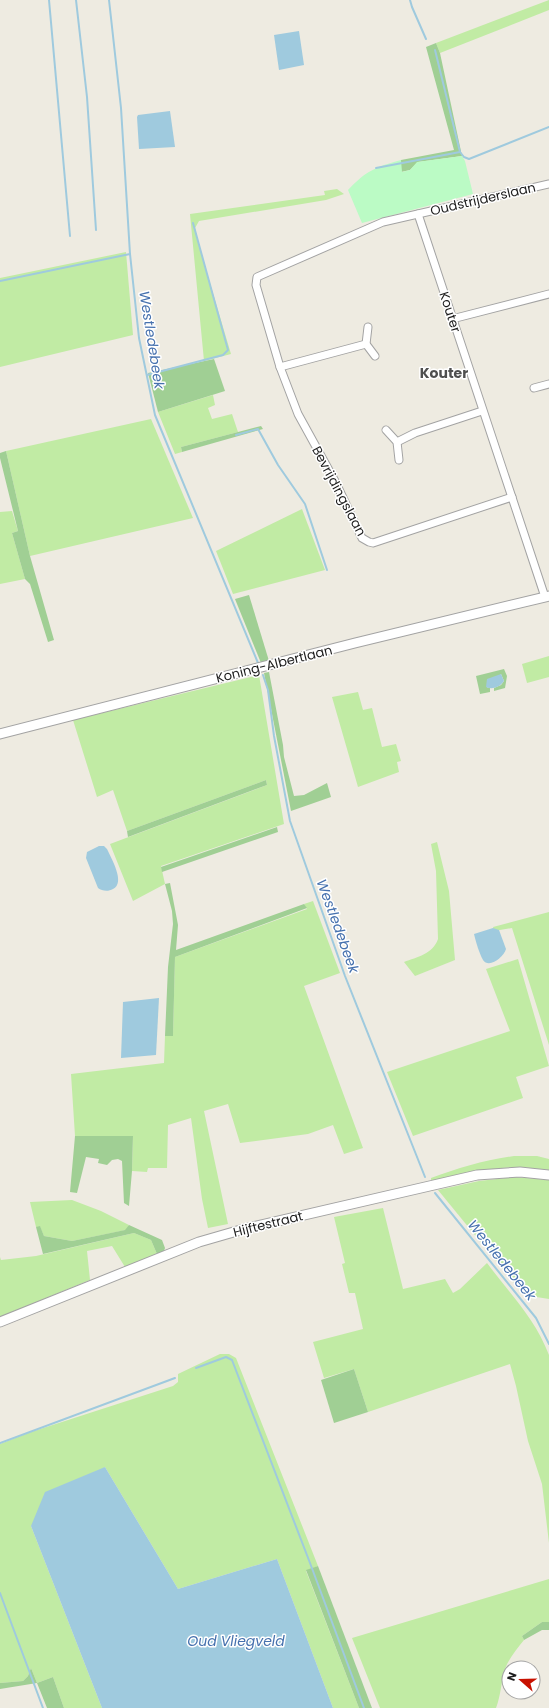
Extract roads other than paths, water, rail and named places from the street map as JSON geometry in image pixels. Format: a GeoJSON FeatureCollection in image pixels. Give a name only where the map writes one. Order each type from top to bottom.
{"type":"FeatureCollection","features":[{"type":"Feature","properties":{"kind":"street","name":"Oudstrijderslaan"},"geometry":{"type":"LineString","coordinates":[[418,214],[549,184]]}},
{"type":"Feature","properties":{"kind":"street","name":"Kouter"},"geometry":{"type":"LineString","coordinates":[[418,214],[482,410],[547,596]]}},
{"type":"Feature","properties":{"kind":"street","name":"Bevrijdingslaan"},"geometry":{"type":"LineString","coordinates":[[418,214],[383,222],[365,229],[257,277],[256,285],[280,367],[298,414],[336,483],[359,533],[364,540],[373,543],[512,497]]}},
{"type":"Feature","properties":{"kind":"street"},"geometry":{"type":"LineString","coordinates":[[452,319],[549,294]]}},
{"type":"Feature","properties":{"kind":"street"},"geometry":{"type":"LineString","coordinates":[[368,327],[366,344],[376,356]]}},
{"type":"Feature","properties":{"kind":"street"},"geometry":{"type":"LineString","coordinates":[[280,367],[366,344]]}},
{"type":"Feature","properties":{"kind":"street"},"geometry":{"type":"LineString","coordinates":[[534,388],[549,384]]}},
{"type":"Feature","properties":{"kind":"street"},"geometry":{"type":"LineString","coordinates":[[397,442],[416,433],[482,410]]}},
{"type":"Feature","properties":{"kind":"street"},"geometry":{"type":"LineString","coordinates":[[386,430],[397,442],[399,460]]}},
{"type":"Feature","properties":{"kind":"street","name":"Koning-Albertlaan"},"geometry":{"type":"LineString","coordinates":[[0,734],[355,643],[547,596]]}},
{"type":"Feature","properties":{"kind":"street","name":"Hijftestraat"},"geometry":{"type":"LineString","coordinates":[[0,1322],[199,1242],[244,1229],[477,1175],[520,1172],[549,1175]]}},
{"type":"Feature","properties":{"kind":"water"},"geometry":{"type":"Polygon","coordinates":[[[299,31],[304,65],[279,70],[274,35],[299,31]]]}},
{"type":"Feature","properties":{"kind":"water"},"geometry":{"type":"Polygon","coordinates":[[[170,111],[175,147],[139,149],[138,115],[170,111]]]}},
{"type":"Feature","properties":{"kind":"water"},"geometry":{"type":"Polygon","coordinates":[[[501,674],[504,681],[500,685],[493,688],[486,687],[487,679],[501,674]]]}},
{"type":"Feature","properties":{"kind":"water"},"geometry":{"type":"Polygon","coordinates":[[[99,846],[104,846],[107,849],[118,876],[117,886],[109,891],[98,888],[86,858],[87,852],[99,846]]]}},
{"type":"Feature","properties":{"kind":"water"},"geometry":{"type":"Polygon","coordinates":[[[493,928],[499,930],[506,949],[496,961],[489,963],[483,960],[474,934],[493,928]]]}},
{"type":"Feature","properties":{"kind":"water"},"geometry":{"type":"Polygon","coordinates":[[[159,998],[156,1055],[121,1058],[123,1002],[159,998]]]}},
{"type":"Feature","properties":{"kind":"water","name":"Oud Vliegveld"},"geometry":{"type":"Polygon","coordinates":[[[105,1467],[178,1589],[277,1559],[333,1708],[102,1708],[31,1526],[45,1492],[105,1467]]]}},
{"type":"Feature","properties":{"kind":"waterway"},"geometry":{"type":"LineString","coordinates":[[49,0],[70,236]]}},
{"type":"Feature","properties":{"kind":"waterway"},"geometry":{"type":"LineString","coordinates":[[76,0],[87,97],[96,230]]}},
{"type":"Feature","properties":{"kind":"waterway","name":"Westledebeek"},"geometry":{"type":"LineString","coordinates":[[109,0],[121,108],[130,254],[139,338],[155,415],[258,663]]}},
{"type":"Feature","properties":{"kind":"waterway"},"geometry":{"type":"LineString","coordinates":[[410,0],[426,39]]}},
{"type":"Feature","properties":{"kind":"waterway"},"geometry":{"type":"LineString","coordinates":[[376,168],[460,152],[435,50]]}},
{"type":"Feature","properties":{"kind":"waterway"},"geometry":{"type":"LineString","coordinates":[[460,152],[464,157],[469,159],[549,127]]}},
{"type":"Feature","properties":{"kind":"waterway"},"geometry":{"type":"LineString","coordinates":[[147,375],[223,355],[228,350],[193,223]]}},
{"type":"Feature","properties":{"kind":"waterway"},"geometry":{"type":"LineString","coordinates":[[0,281],[130,254]]}},
{"type":"Feature","properties":{"kind":"waterway"},"geometry":{"type":"LineString","coordinates":[[236,435],[258,429],[278,465],[305,504],[327,570]]}},
{"type":"Feature","properties":{"kind":"waterway","name":"Westledebeek"},"geometry":{"type":"LineString","coordinates":[[263,675],[268,690],[274,736],[290,821],[345,976],[425,1177]]}},
{"type":"Feature","properties":{"kind":"waterway","name":"Westledebeek"},"geometry":{"type":"LineString","coordinates":[[435,1193],[536,1318],[549,1344]]}},
{"type":"Feature","properties":{"kind":"waterway"},"geometry":{"type":"LineString","coordinates":[[196,1368],[226,1357],[232,1360],[364,1708]]}},
{"type":"Feature","properties":{"kind":"waterway"},"geometry":{"type":"LineString","coordinates":[[0,1443],[175,1378]]}},
{"type":"Feature","properties":{"kind":"waterway"},"geometry":{"type":"LineString","coordinates":[[0,1593],[43,1708]]}},
{"type":"Feature","properties":{"kind":"district","name":"Kouter"},"geometry":{"type":"Point","coordinates":[444,373]}}]}
